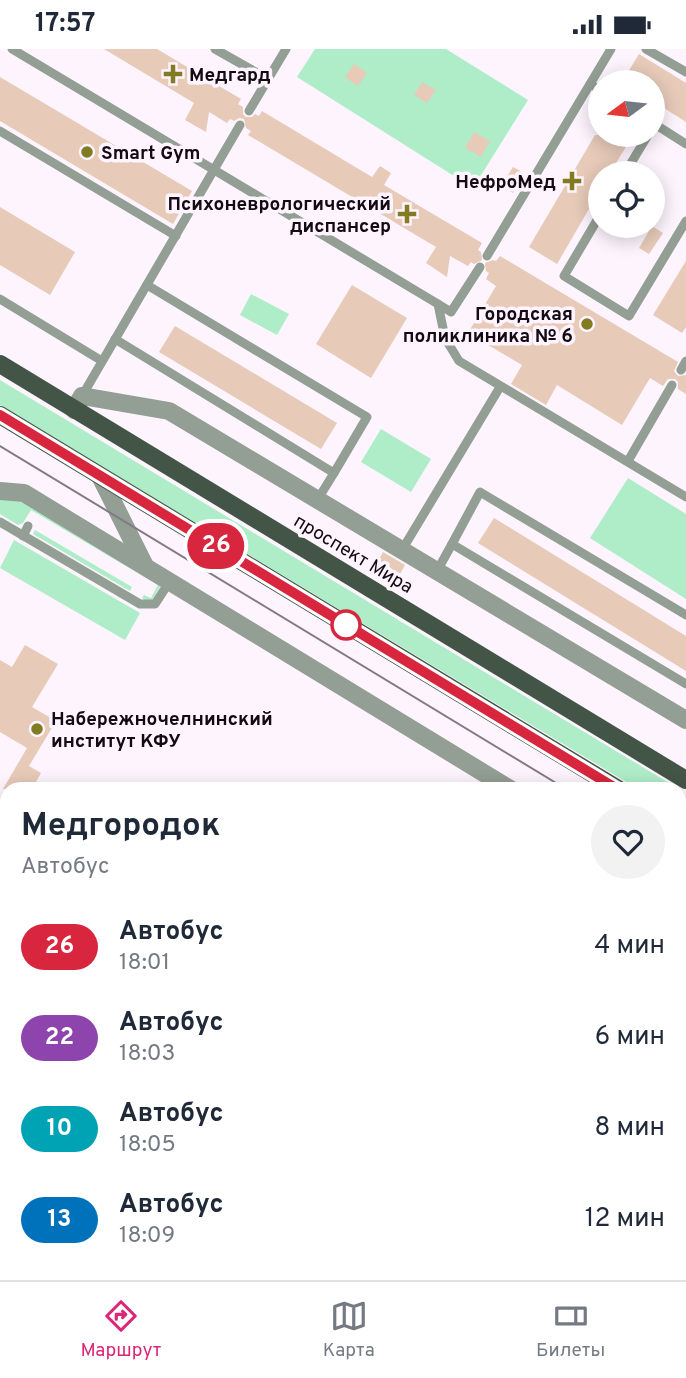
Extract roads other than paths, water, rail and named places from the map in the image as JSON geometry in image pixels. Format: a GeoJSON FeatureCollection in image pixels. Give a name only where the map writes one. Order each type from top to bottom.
{"type":"FeatureCollection","features":[{"type":"Feature","properties":{"kind":"main road","name":"проспект Мира"},"geometry":{"type":"LineString","coordinates":[[0,364],[78,403],[686,780]]}},
{"type":"Feature","properties":{"kind":"main road"},"geometry":{"type":"LineString","coordinates":[[0,415],[606,782]]}},
{"type":"Feature","properties":{"kind":"street"},"geometry":{"type":"LineString","coordinates":[[78,403],[169,411],[684,715]]}},
{"type":"Feature","properties":{"kind":"street"},"geometry":{"type":"LineString","coordinates":[[100,476],[144,564]]}},
{"type":"Feature","properties":{"kind":"street"},"geometry":{"type":"LineString","coordinates":[[0,491],[24,493],[171,580],[499,782]]}},
{"type":"Feature","properties":{"kind":"lane"},"geometry":{"type":"LineString","coordinates":[[12,49],[213,172],[451,312],[480,267]]}},
{"type":"Feature","properties":{"kind":"lane"},"geometry":{"type":"LineString","coordinates":[[215,49],[268,79]]}},
{"type":"Feature","properties":{"kind":"lane"},"geometry":{"type":"LineString","coordinates":[[249,111],[286,49]]}},
{"type":"Feature","properties":{"kind":"lane"},"geometry":{"type":"LineString","coordinates":[[598,70],[611,49]]}},
{"type":"Feature","properties":{"kind":"lane"},"geometry":{"type":"LineString","coordinates":[[646,49],[686,72]]}},
{"type":"Feature","properties":{"kind":"lane"},"geometry":{"type":"LineString","coordinates":[[486,255],[588,87]]}},
{"type":"Feature","properties":{"kind":"lane"},"geometry":{"type":"LineString","coordinates":[[78,403],[240,125]]}},
{"type":"Feature","properties":{"kind":"lane"},"geometry":{"type":"LineString","coordinates":[[0,131],[176,236]]}},
{"type":"Feature","properties":{"kind":"lane"},"geometry":{"type":"LineString","coordinates":[[665,131],[686,144]]}},
{"type":"Feature","properties":{"kind":"lane"},"geometry":{"type":"LineString","coordinates":[[588,235],[564,276],[629,316],[686,221]]}},
{"type":"Feature","properties":{"kind":"lane"},"geometry":{"type":"LineString","coordinates":[[147,285],[367,417],[317,499]]}},
{"type":"Feature","properties":{"kind":"lane"},"geometry":{"type":"LineString","coordinates":[[0,299],[102,361]]}},
{"type":"Feature","properties":{"kind":"lane"},"geometry":{"type":"LineString","coordinates":[[438,304],[440,323],[451,350],[459,361],[686,497]]}},
{"type":"Feature","properties":{"kind":"lane"},"geometry":{"type":"LineString","coordinates":[[115,339],[334,473]]}},
{"type":"Feature","properties":{"kind":"lane"},"geometry":{"type":"LineString","coordinates":[[628,461],[671,385]]}},
{"type":"Feature","properties":{"kind":"lane"},"geometry":{"type":"LineString","coordinates":[[402,550],[500,387]]}},
{"type":"Feature","properties":{"kind":"lane"},"geometry":{"type":"LineString","coordinates":[[437,571],[480,492],[686,615]]}},
{"type":"Feature","properties":{"kind":"lane"},"geometry":{"type":"LineString","coordinates":[[0,523],[140,604],[155,604],[171,580]]}},
{"type":"Feature","properties":{"kind":"lane"},"geometry":{"type":"LineString","coordinates":[[23,536],[28,526]]}},
{"type":"Feature","properties":{"kind":"lane"},"geometry":{"type":"LineString","coordinates":[[452,544],[686,684]]}},
{"type":"Feature","properties":{"kind":"lane"},"geometry":{"type":"LineString","coordinates":[[133,601],[139,591]]}},
{"type":"Feature","properties":{"kind":"tram line"},"geometry":{"type":"LineString","coordinates":[[0,446],[554,782]]}},
{"type":"Feature","properties":{"kind":"place","name":"Медгард"},"geometry":{"type":"Point","coordinates":[173,74]}},
{"type":"Feature","properties":{"kind":"place","name":"Smart Gym"},"geometry":{"type":"Point","coordinates":[87,152]}},
{"type":"Feature","properties":{"kind":"place","name":"НефроМед"},"geometry":{"type":"Point","coordinates":[572,181]}},
{"type":"Feature","properties":{"kind":"place","name":"Психоневрологический диспансер"},"geometry":{"type":"Point","coordinates":[407,214]}},
{"type":"Feature","properties":{"kind":"place","name":"Городская поликлиника № 6"},"geometry":{"type":"Point","coordinates":[587,324]}},
{"type":"Feature","properties":{"kind":"place","name":"Набережночелнинский институт КФУ"},"geometry":{"type":"Point","coordinates":[37,729]}}]}
